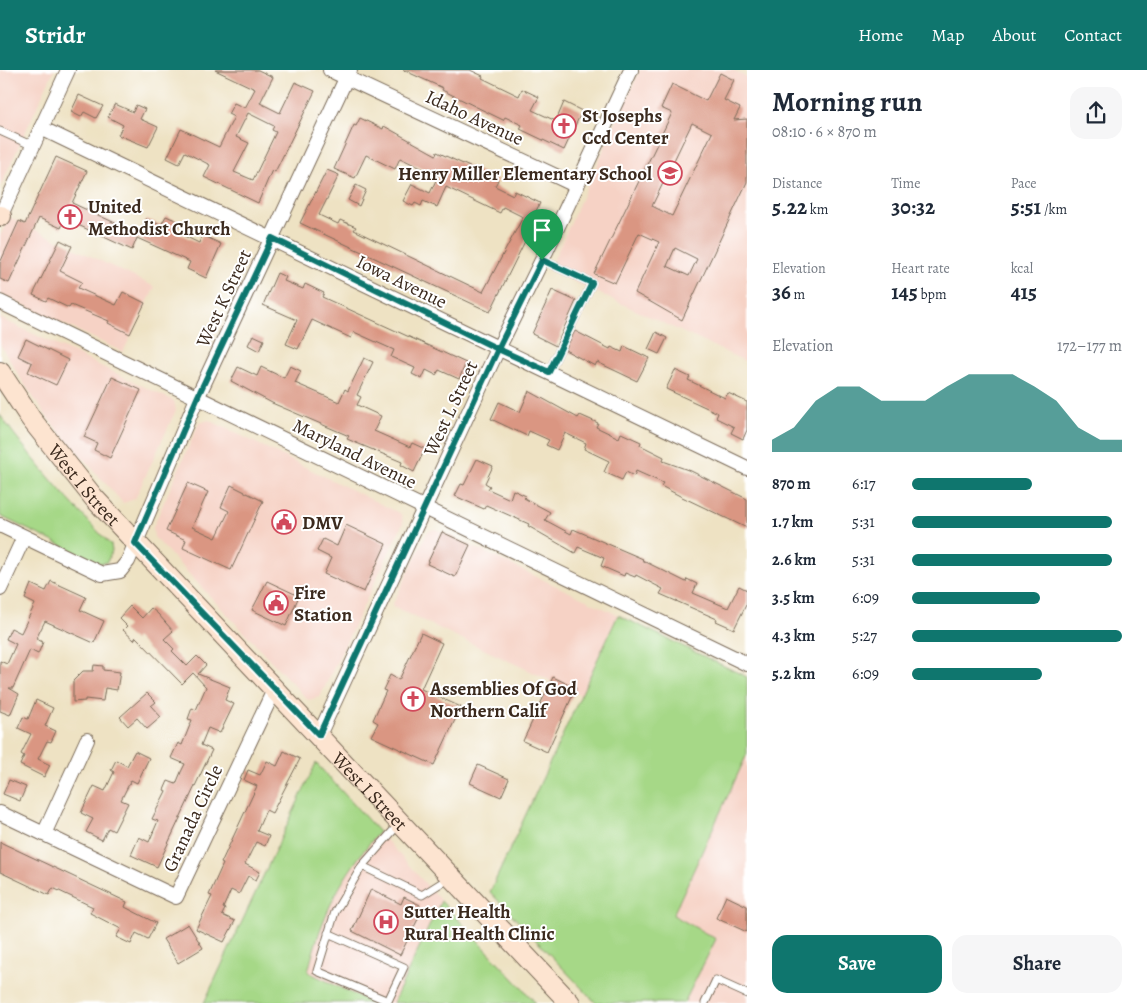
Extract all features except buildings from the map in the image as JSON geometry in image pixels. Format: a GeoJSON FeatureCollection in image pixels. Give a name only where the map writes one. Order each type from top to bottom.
{"type":"FeatureCollection","features":[{"type":"Feature","properties":{"kind":"street"},"geometry":{"type":"LineString","coordinates":[[0,216],[68,70]]}},
{"type":"Feature","properties":{"kind":"street","name":"Idaho Avenue"},"geometry":{"type":"LineString","coordinates":[[330,70],[348,74],[577,186]]}},
{"type":"Feature","properties":{"kind":"street","name":"West L Street"},"geometry":{"type":"LineString","coordinates":[[319,735],[498,349],[631,70]]}},
{"type":"Feature","properties":{"kind":"street","name":"West K Street"},"geometry":{"type":"LineString","coordinates":[[0,525],[102,574],[120,570],[128,561],[198,396],[348,74]]}},
{"type":"Feature","properties":{"kind":"street","name":"Iowa Avenue"},"geometry":{"type":"LineString","coordinates":[[41,128],[747,468]]}},
{"type":"Feature","properties":{"kind":"street","name":"Maryland Avenue"},"geometry":{"type":"LineString","coordinates":[[0,302],[198,396],[424,508],[747,664]]}},
{"type":"Feature","properties":{"kind":"street","name":"West I Street"},"geometry":{"type":"LineString","coordinates":[[0,372],[68,468],[135,543],[275,688],[570,1003]]}},
{"type":"Feature","properties":{"kind":"street"},"geometry":{"type":"LineString","coordinates":[[0,589],[24,536]]}},
{"type":"Feature","properties":{"kind":"street","name":"Granada Circle"},"geometry":{"type":"LineString","coordinates":[[0,813],[176,897],[275,688]]}},
{"type":"Feature","properties":{"kind":"street"},"geometry":{"type":"LineString","coordinates":[[44,834],[87,740]]}},
{"type":"Feature","properties":{"kind":"lane"},"geometry":{"type":"LineString","coordinates":[[0,130],[33,146]]}},
{"type":"Feature","properties":{"kind":"lane"},"geometry":{"type":"LineString","coordinates":[[542,260],[592,283],[549,372]]}},
{"type":"Feature","properties":{"kind":"lane"},"geometry":{"type":"LineString","coordinates":[[328,933],[404,967],[388,1001],[317,971],[328,933],[335,912],[362,866],[401,822]]}},
{"type":"Feature","properties":{"kind":"lane"},"geometry":{"type":"LineString","coordinates":[[362,866],[422,895],[451,877]]}},
{"type":"Feature","properties":{"kind":"lane"},"geometry":{"type":"LineString","coordinates":[[705,1003],[716,980],[747,994]]}},
{"type":"Feature","properties":{"kind":"shaded area"},"geometry":{"type":"Polygon","coordinates":[[[0,70],[54,70],[0,187],[0,70]]]}},
{"type":"Feature","properties":{"kind":"shaded area","name":"Henry Miller Elementary School"},"geometry":{"type":"Polygon","coordinates":[[[640,70],[733,70],[747,77],[747,362],[549,270],[640,70]]]}},
{"type":"Feature","properties":{"kind":"shaded area"},"geometry":{"type":"Polygon","coordinates":[[[9,217],[155,287],[123,352],[0,294],[0,236],[9,217]]]}},
{"type":"Feature","properties":{"kind":"shaded area"},"geometry":{"type":"Polygon","coordinates":[[[0,318],[174,401],[176,410],[135,499],[123,503],[50,421],[24,384],[0,344],[0,318]]]}},
{"type":"Feature","properties":{"kind":"shaded area"},"geometry":{"type":"Polygon","coordinates":[[[209,420],[401,514],[403,523],[320,697],[308,700],[154,537],[153,527],[199,423],[209,420]]]}},
{"type":"Feature","properties":{"kind":"shaded area"},"geometry":{"type":"Polygon","coordinates":[[[435,529],[618,615],[581,695],[392,606],[428,531],[435,529]]]}},
{"type":"Feature","properties":{"kind":"shaded area"},"geometry":{"type":"Polygon","coordinates":[[[747,754],[747,1003],[684,1003],[716,939],[672,915],[747,754]]]}},
{"type":"Feature","properties":{"kind":"shaded area"},"geometry":{"type":"Polygon","coordinates":[[[379,832],[441,901],[393,1003],[372,1003],[308,972],[318,934],[333,896],[356,859],[379,832]]]}},
{"type":"Feature","properties":{"kind":"green space"},"geometry":{"type":"Polygon","coordinates":[[[0,415],[53,482],[111,545],[112,551],[107,562],[100,564],[0,516],[0,415]]]}},
{"type":"Feature","properties":{"kind":"green space"},"geometry":{"type":"Polygon","coordinates":[[[618,615],[747,677],[747,754],[673,915],[716,939],[684,1003],[596,1003],[490,892],[618,615]]]}},
{"type":"Feature","properties":{"kind":"green space"},"geometry":{"type":"Polygon","coordinates":[[[316,763],[379,832],[353,865],[334,898],[326,914],[313,951],[308,972],[372,1003],[204,1003],[316,763]]]}},
{"type":"Feature","properties":{"kind":"green space"},"geometry":{"type":"Polygon","coordinates":[[[441,901],[536,1003],[393,1003],[441,901]]]}},
{"type":"Feature","properties":{"kind":"place","name":"St Josephs Ccd Center"},"geometry":{"type":"Point","coordinates":[564,126]}},
{"type":"Feature","properties":{"kind":"place","name":"Henry Miller Elementary School"},"geometry":{"type":"Point","coordinates":[670,173]}},
{"type":"Feature","properties":{"kind":"place","name":"United Methodist Church"},"geometry":{"type":"Point","coordinates":[70,217]}},
{"type":"Feature","properties":{"kind":"place","name":"DMV"},"geometry":{"type":"Point","coordinates":[284,522]}},
{"type":"Feature","properties":{"kind":"place","name":"Fire Station"},"geometry":{"type":"Point","coordinates":[276,603]}},
{"type":"Feature","properties":{"kind":"place","name":"Assemblies Of God Northern Calif"},"geometry":{"type":"Point","coordinates":[413,699]}},
{"type":"Feature","properties":{"kind":"place","name":"Sutter Health Rural Health Clinic"},"geometry":{"type":"Point","coordinates":[386,922]}},
{"type":"Feature","properties":{"kind":"route"},"geometry":{"type":"LineString","coordinates":[[542,260],[498,349],[272,238],[198,396],[135,543],[319,735],[498,349],[549,372],[592,283],[542,260]]}}]}
